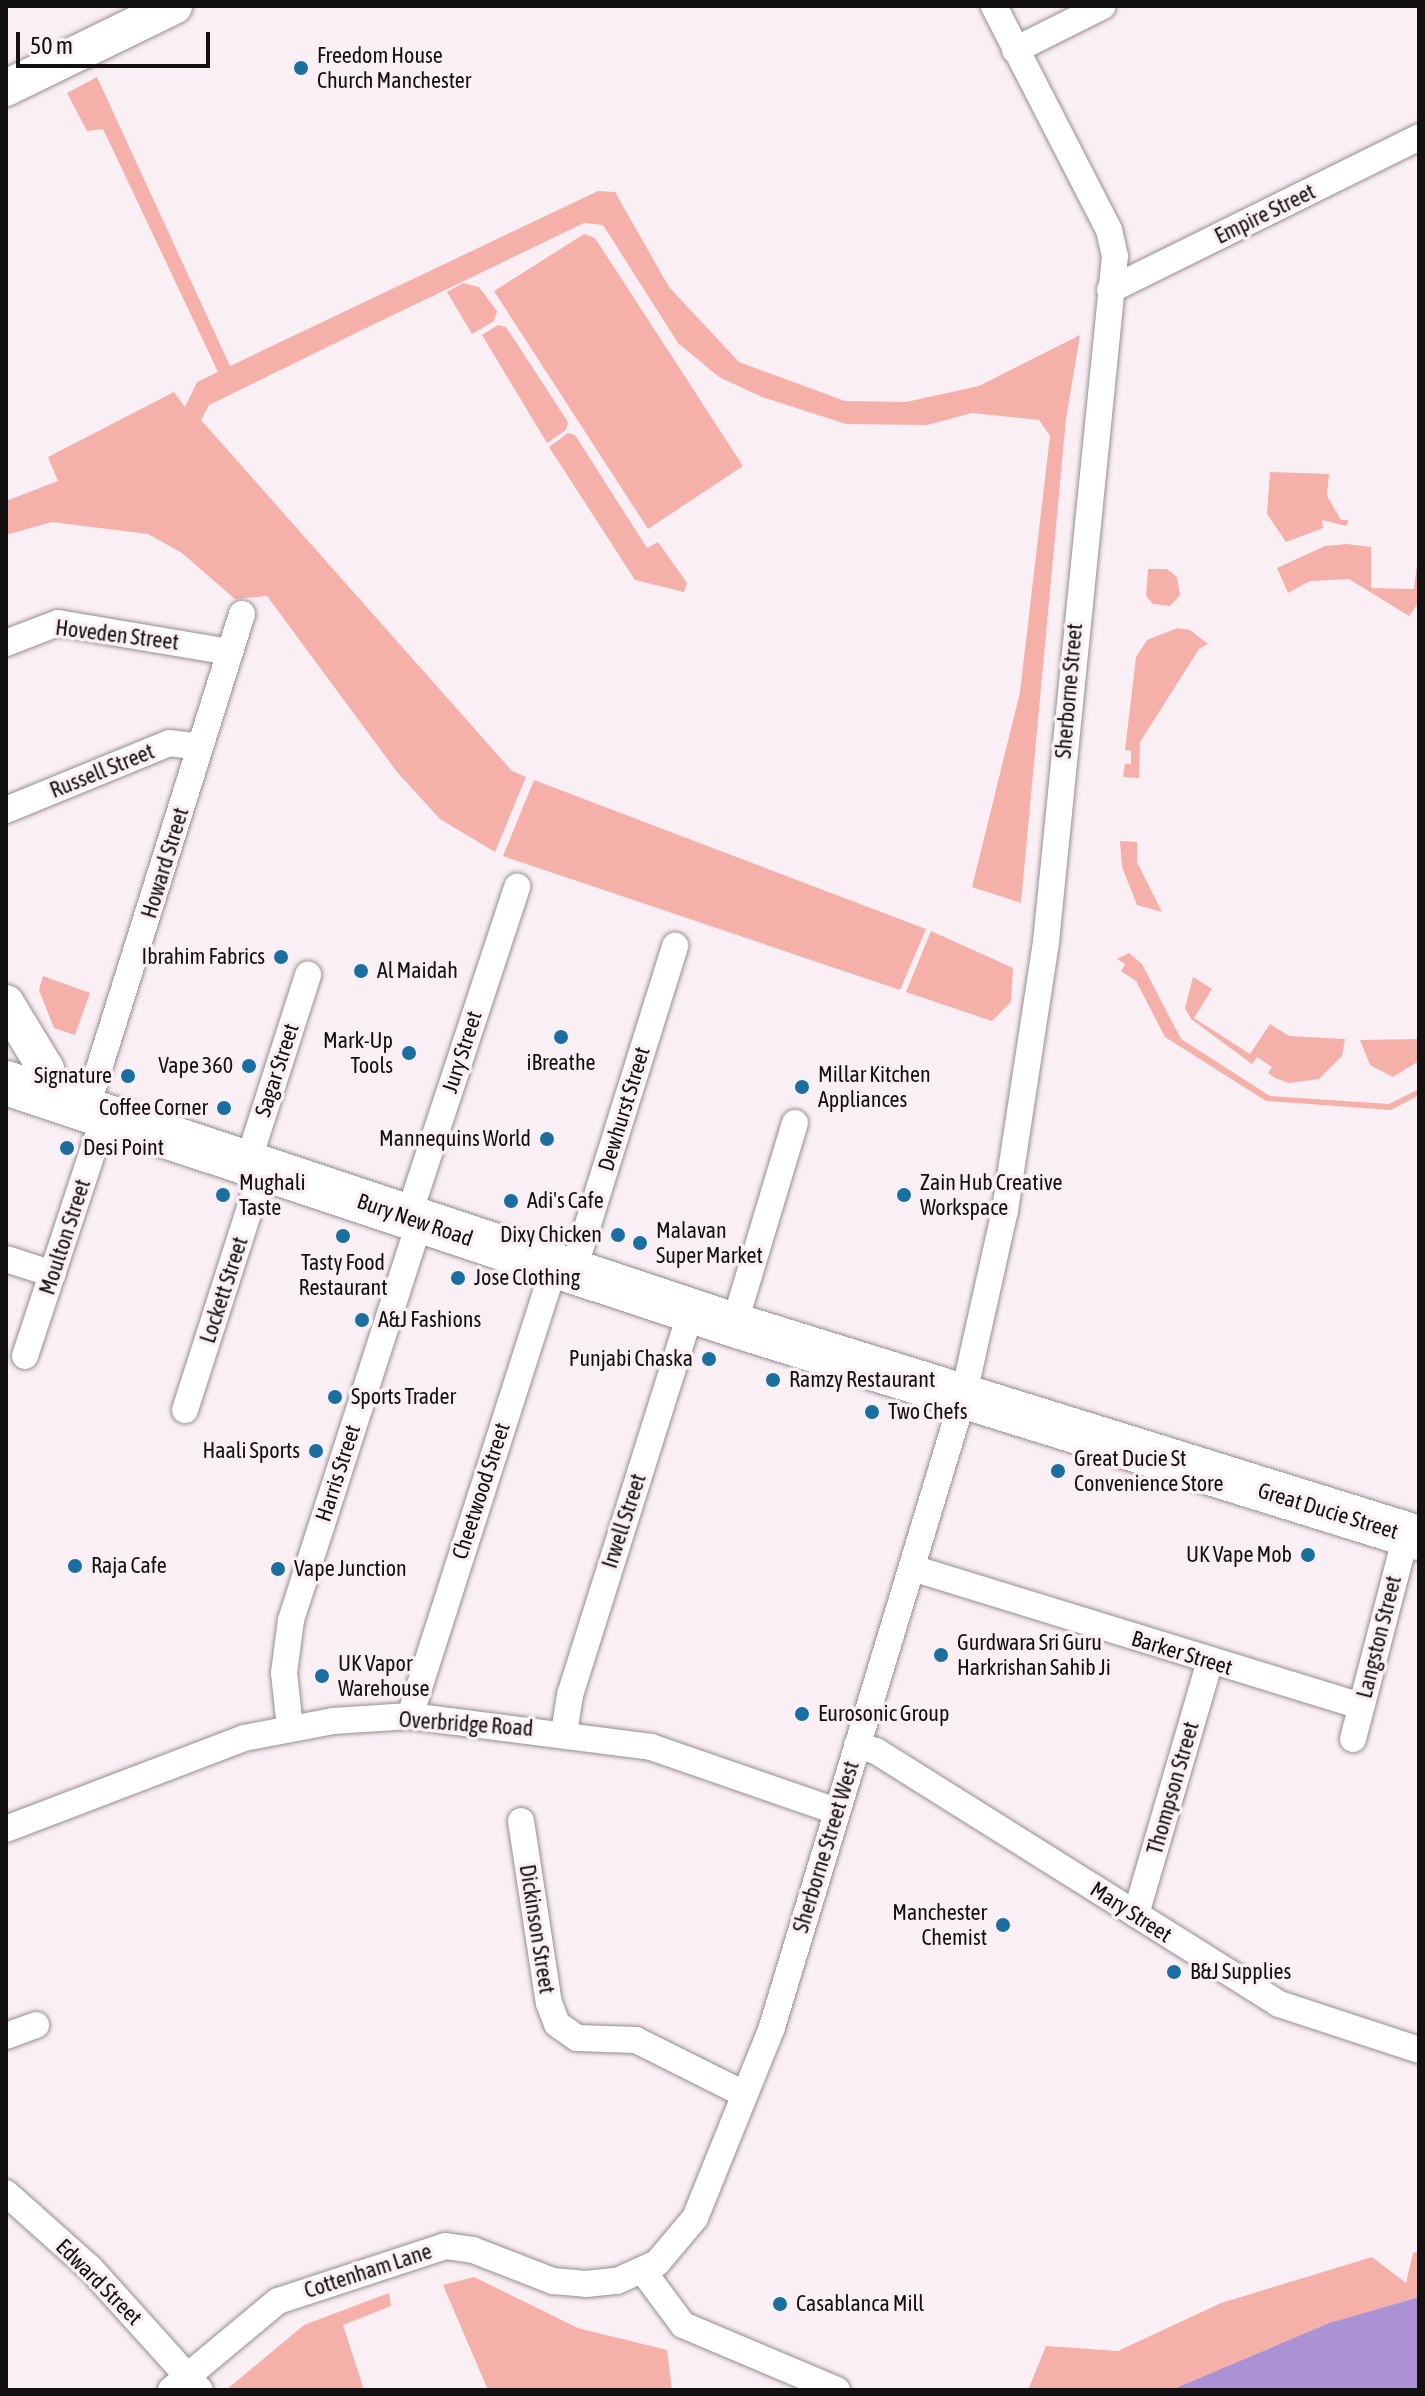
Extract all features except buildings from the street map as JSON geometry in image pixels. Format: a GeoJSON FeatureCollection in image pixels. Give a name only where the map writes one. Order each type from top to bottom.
{"type":"FeatureCollection","features":[{"type":"Feature","properties":{"kind":"highway","name":"Bury New Road"},"geometry":{"type":"LineString","coordinates":[[22,1089],[564,1270],[963,1398]]}},
{"type":"Feature","properties":{"kind":"highway","name":"Great Ducie Street"},"geometry":{"type":"LineString","coordinates":[[963,1398],[1412,1536]]}},
{"type":"Feature","properties":{"kind":"street"},"geometry":{"type":"LineString","coordinates":[[6,88],[174,6]]}},
{"type":"Feature","properties":{"kind":"street","name":"Sherborne Street"},"geometry":{"type":"LineString","coordinates":[[963,1398],[1005,1210],[1041,985],[1115,256],[1109,230],[994,6]]}},
{"type":"Feature","properties":{"kind":"street"},"geometry":{"type":"LineString","coordinates":[[1015,50],[1103,6]]}},
{"type":"Feature","properties":{"kind":"street","name":"Empire Street"},"geometry":{"type":"LineString","coordinates":[[1110,290],[1419,137]]}},
{"type":"Feature","properties":{"kind":"street","name":"Howard Street"},"geometry":{"type":"LineString","coordinates":[[95,1113],[200,747],[242,614]]}},
{"type":"Feature","properties":{"kind":"street","name":"Hoveden Street"},"geometry":{"type":"LineString","coordinates":[[6,643],[58,623],[230,652]]}},
{"type":"Feature","properties":{"kind":"street","name":"Russell Street"},"geometry":{"type":"LineString","coordinates":[[6,810],[169,743],[200,747]]}},
{"type":"Feature","properties":{"kind":"street","name":"Jury Street"},"geometry":{"type":"LineString","coordinates":[[414,1219],[517,887]]}},
{"type":"Feature","properties":{"kind":"street","name":"Dewhurst Street"},"geometry":{"type":"LineString","coordinates":[[564,1270],[675,946]]}},
{"type":"Feature","properties":{"kind":"street","name":"Sagar Street"},"geometry":{"type":"LineString","coordinates":[[254,1167],[308,975]]}},
{"type":"Feature","properties":{"kind":"street"},"geometry":{"type":"LineString","coordinates":[[8,1017],[26,1029],[46,1069],[22,1089]]}},
{"type":"Feature","properties":{"kind":"street","name":"Moulton Street"},"geometry":{"type":"LineString","coordinates":[[25,1356],[53,1274],[95,1113]]}},
{"type":"Feature","properties":{"kind":"street"},"geometry":{"type":"LineString","coordinates":[[734,1325],[795,1123]]}},
{"type":"Feature","properties":{"kind":"street","name":"Lockett Street"},"geometry":{"type":"LineString","coordinates":[[185,1410],[254,1167]]}},
{"type":"Feature","properties":{"kind":"street","name":"Harris Street"},"geometry":{"type":"LineString","coordinates":[[290,1728],[284,1673],[291,1620],[414,1219]]}},
{"type":"Feature","properties":{"kind":"street"},"geometry":{"type":"LineString","coordinates":[[6,1259],[53,1274]]}},
{"type":"Feature","properties":{"kind":"street","name":"Cheetwood Street"},"geometry":{"type":"LineString","coordinates":[[410,1716],[564,1270]]}},
{"type":"Feature","properties":{"kind":"street","name":"Irwell Street"},"geometry":{"type":"LineString","coordinates":[[564,1733],[570,1695],[691,1311]]}},
{"type":"Feature","properties":{"kind":"street","name":"Sherborne Street West"},"geometry":{"type":"LineString","coordinates":[[643,2271],[676,2246],[695,2218],[772,2027],[963,1398]]}},
{"type":"Feature","properties":{"kind":"street","name":"Langston Street"},"geometry":{"type":"LineString","coordinates":[[1353,1739],[1412,1536]]}},
{"type":"Feature","properties":{"kind":"street","name":"Barker Street"},"geometry":{"type":"LineString","coordinates":[[912,1568],[1361,1706]]}},
{"type":"Feature","properties":{"kind":"street","name":"Thompson Street"},"geometry":{"type":"LineString","coordinates":[[1136,1914],[1210,1661]]}},
{"type":"Feature","properties":{"kind":"street","name":"Overbridge Road"},"geometry":{"type":"LineString","coordinates":[[6,1829],[188,1758],[290,1728],[410,1716],[564,1733],[651,1747],[836,1811]]}},
{"type":"Feature","properties":{"kind":"street","name":"Mary Street"},"geometry":{"type":"LineString","coordinates":[[857,1745],[882,1755],[1294,2012],[1419,2050]]}},
{"type":"Feature","properties":{"kind":"street","name":"Dickinson Street"},"geometry":{"type":"LineString","coordinates":[[521,1821],[549,2003],[557,2024],[577,2038],[636,2040],[744,2094]]}},
{"type":"Feature","properties":{"kind":"street"},"geometry":{"type":"LineString","coordinates":[[6,2036],[36,2025]]}},
{"type":"Feature","properties":{"kind":"street","name":"Edward Street"},"geometry":{"type":"LineString","coordinates":[[6,2193],[90,2268],[186,2385]]}},
{"type":"Feature","properties":{"kind":"street","name":"Cottenham Lane"},"geometry":{"type":"LineString","coordinates":[[186,2385],[278,2301],[445,2246],[473,2250],[553,2281],[617,2281],[643,2271]]}},
{"type":"Feature","properties":{"kind":"street"},"geometry":{"type":"LineString","coordinates":[[643,2271],[683,2325],[837,2390]]}},
{"type":"Feature","properties":{"kind":"shaded area"},"geometry":{"type":"Polygon","coordinates":[[[97,77],[230,366],[598,191],[615,192],[669,287],[739,362],[845,401],[906,402],[979,386],[1080,335],[1066,419],[1021,903],[972,887],[1020,692],[1050,436],[1039,420],[972,413],[927,425],[846,424],[762,397],[719,377],[678,343],[603,225],[584,223],[366,328],[209,405],[201,420],[512,771],[526,777],[495,852],[440,819],[397,772],[267,596],[235,599],[182,553],[148,534],[52,522],[6,535],[6,501],[58,481],[48,457],[174,392],[185,407],[197,382],[218,372],[103,129],[87,131],[67,93],[97,77]]]}},
{"type":"Feature","properties":{"kind":"shaded area"},"geometry":{"type":"Polygon","coordinates":[[[584,234],[595,238],[743,466],[648,529],[494,291],[584,234]]]}},
{"type":"Feature","properties":{"kind":"shaded area"},"geometry":{"type":"Polygon","coordinates":[[[463,283],[479,287],[497,311],[494,321],[472,334],[447,292],[463,283]]]}},
{"type":"Feature","properties":{"kind":"shaded area"},"geometry":{"type":"Polygon","coordinates":[[[498,325],[506,327],[568,422],[566,430],[547,443],[482,335],[498,325]]]}},
{"type":"Feature","properties":{"kind":"shaded area"},"geometry":{"type":"Polygon","coordinates":[[[568,433],[575,435],[647,548],[658,542],[687,583],[684,592],[635,580],[549,447],[568,433]]]}},
{"type":"Feature","properties":{"kind":"shaded area"},"geometry":{"type":"Polygon","coordinates":[[[1270,472],[1329,474],[1327,496],[1341,520],[1348,520],[1347,526],[1322,520],[1323,528],[1286,542],[1267,514],[1270,472]]]}},
{"type":"Feature","properties":{"kind":"shaded area"},"geometry":{"type":"Polygon","coordinates":[[[1347,544],[1371,547],[1371,588],[1414,589],[1419,548],[1419,602],[1409,616],[1349,579],[1310,581],[1288,593],[1277,568],[1325,546],[1347,544]]]}},
{"type":"Feature","properties":{"kind":"shaded area"},"geometry":{"type":"Polygon","coordinates":[[[1148,569],[1167,569],[1177,577],[1180,595],[1170,606],[1153,604],[1146,596],[1148,569]]]}},
{"type":"Feature","properties":{"kind":"shaded area"},"geometry":{"type":"Polygon","coordinates":[[[1178,628],[1190,630],[1208,644],[1199,649],[1140,742],[1139,778],[1123,777],[1125,764],[1131,764],[1131,751],[1125,750],[1136,657],[1147,640],[1178,628]]]}},
{"type":"Feature","properties":{"kind":"shaded area"},"geometry":{"type":"Polygon","coordinates":[[[534,780],[926,929],[900,990],[503,856],[534,780]]]}},
{"type":"Feature","properties":{"kind":"shaded area"},"geometry":{"type":"Polygon","coordinates":[[[1120,841],[1137,842],[1137,862],[1162,912],[1137,905],[1122,867],[1120,841]]]}},
{"type":"Feature","properties":{"kind":"shaded area"},"geometry":{"type":"Polygon","coordinates":[[[931,931],[1013,968],[1011,1002],[992,1021],[906,992],[931,931]]]}},
{"type":"Feature","properties":{"kind":"shaded area"},"geometry":{"type":"Polygon","coordinates":[[[1129,953],[1142,964],[1181,1039],[1270,1096],[1389,1104],[1419,1089],[1419,1095],[1391,1110],[1266,1101],[1165,1037],[1136,981],[1121,971],[1125,964],[1117,959],[1129,953]]]}},
{"type":"Feature","properties":{"kind":"shaded area"},"geometry":{"type":"Polygon","coordinates":[[[43,976],[90,993],[75,1035],[54,1028],[39,990],[43,976]]]}},
{"type":"Feature","properties":{"kind":"shaded area"},"geometry":{"type":"Polygon","coordinates":[[[1193,977],[1212,989],[1194,1018],[1250,1054],[1270,1024],[1289,1036],[1345,1039],[1342,1056],[1319,1079],[1289,1083],[1275,1078],[1268,1073],[1272,1067],[1257,1057],[1252,1064],[1191,1019],[1185,1008],[1193,977]]]}},
{"type":"Feature","properties":{"kind":"shaded area"},"geometry":{"type":"Polygon","coordinates":[[[1419,1039],[1419,1061],[1393,1077],[1370,1065],[1360,1040],[1419,1039]]]}},
{"type":"Feature","properties":{"kind":"shaded area"},"geometry":{"type":"Polygon","coordinates":[[[1419,2251],[1419,2297],[1329,2323],[1171,2390],[1028,2390],[1046,2346],[1118,2351],[1221,2303],[1372,2257],[1406,2283],[1413,2253],[1419,2251]]]}},
{"type":"Feature","properties":{"kind":"shaded area"},"geometry":{"type":"Polygon","coordinates":[[[474,2277],[578,2328],[667,2350],[672,2390],[488,2390],[443,2285],[474,2277]]]}},
{"type":"Feature","properties":{"kind":"shaded area"},"geometry":{"type":"Polygon","coordinates":[[[389,2293],[391,2306],[343,2325],[364,2390],[226,2390],[304,2325],[389,2293]]]}},
{"type":"Feature","properties":{"kind":"shaded area"},"geometry":{"type":"Polygon","coordinates":[[[1419,2297],[1419,2390],[1171,2390],[1329,2323],[1419,2297]]]}},
{"type":"Feature","properties":{"kind":"place","name":"Freedom House Church Manchester"},"geometry":{"type":"Point","coordinates":[301,68]}},
{"type":"Feature","properties":{"kind":"place","name":"Ibrahim Fabrics"},"geometry":{"type":"Point","coordinates":[281,957]}},
{"type":"Feature","properties":{"kind":"place","name":"Al Maidah"},"geometry":{"type":"Point","coordinates":[361,971]}},
{"type":"Feature","properties":{"kind":"place","name":"iBreathe"},"geometry":{"type":"Point","coordinates":[561,1037]}},
{"type":"Feature","properties":{"kind":"place","name":"Mark-Up Tools"},"geometry":{"type":"Point","coordinates":[409,1053]}},
{"type":"Feature","properties":{"kind":"place","name":"Vape 360"},"geometry":{"type":"Point","coordinates":[249,1066]}},
{"type":"Feature","properties":{"kind":"place","name":"Signature"},"geometry":{"type":"Point","coordinates":[128,1076]}},
{"type":"Feature","properties":{"kind":"place","name":"Millar Kitchen Appliances"},"geometry":{"type":"Point","coordinates":[802,1087]}},
{"type":"Feature","properties":{"kind":"place","name":"Coffee Corner"},"geometry":{"type":"Point","coordinates":[224,1108]}},
{"type":"Feature","properties":{"kind":"place","name":"Mannequins World"},"geometry":{"type":"Point","coordinates":[547,1139]}},
{"type":"Feature","properties":{"kind":"place","name":"Desi Point"},"geometry":{"type":"Point","coordinates":[67,1148]}},
{"type":"Feature","properties":{"kind":"place","name":"Mughali Taste"},"geometry":{"type":"Point","coordinates":[223,1195]}},
{"type":"Feature","properties":{"kind":"place","name":"Zain Hub Creative Workspace"},"geometry":{"type":"Point","coordinates":[904,1195]}},
{"type":"Feature","properties":{"kind":"place","name":"Adi's Cafe"},"geometry":{"type":"Point","coordinates":[511,1201]}},
{"type":"Feature","properties":{"kind":"place","name":"Dixy Chicken"},"geometry":{"type":"Point","coordinates":[618,1235]}},
{"type":"Feature","properties":{"kind":"place","name":"Tasty Food Restaurant"},"geometry":{"type":"Point","coordinates":[343,1236]}},
{"type":"Feature","properties":{"kind":"place","name":"Malavan Super Market"},"geometry":{"type":"Point","coordinates":[640,1243]}},
{"type":"Feature","properties":{"kind":"place","name":"Jose Clothing"},"geometry":{"type":"Point","coordinates":[458,1278]}},
{"type":"Feature","properties":{"kind":"place","name":"A&J Fashions"},"geometry":{"type":"Point","coordinates":[362,1320]}},
{"type":"Feature","properties":{"kind":"place","name":"Punjabi Chaska"},"geometry":{"type":"Point","coordinates":[709,1359]}},
{"type":"Feature","properties":{"kind":"place","name":"Ramzy Restaurant"},"geometry":{"type":"Point","coordinates":[773,1380]}},
{"type":"Feature","properties":{"kind":"place","name":"Sports Trader"},"geometry":{"type":"Point","coordinates":[335,1397]}},
{"type":"Feature","properties":{"kind":"place","name":"Two Chefs"},"geometry":{"type":"Point","coordinates":[872,1412]}},
{"type":"Feature","properties":{"kind":"place","name":"Haali Sports"},"geometry":{"type":"Point","coordinates":[316,1451]}},
{"type":"Feature","properties":{"kind":"place","name":"Great Ducie St Convenience Store"},"geometry":{"type":"Point","coordinates":[1058,1471]}},
{"type":"Feature","properties":{"kind":"place","name":"UK Vape Mob"},"geometry":{"type":"Point","coordinates":[1308,1555]}},
{"type":"Feature","properties":{"kind":"place","name":"Raja Cafe"},"geometry":{"type":"Point","coordinates":[75,1566]}},
{"type":"Feature","properties":{"kind":"place","name":"Vape Junction"},"geometry":{"type":"Point","coordinates":[278,1569]}},
{"type":"Feature","properties":{"kind":"place","name":"Gurdwara Sri Guru Harkrishan Sahib Ji"},"geometry":{"type":"Point","coordinates":[941,1655]}},
{"type":"Feature","properties":{"kind":"place","name":"UK Vapor Warehouse"},"geometry":{"type":"Point","coordinates":[322,1676]}},
{"type":"Feature","properties":{"kind":"place","name":"Eurosonic Group"},"geometry":{"type":"Point","coordinates":[802,1714]}},
{"type":"Feature","properties":{"kind":"place","name":"Manchester Chemist"},"geometry":{"type":"Point","coordinates":[1003,1925]}},
{"type":"Feature","properties":{"kind":"place","name":"B&J Supplies"},"geometry":{"type":"Point","coordinates":[1174,1972]}},
{"type":"Feature","properties":{"kind":"place","name":"Casablanca Mill"},"geometry":{"type":"Point","coordinates":[780,2304]}}]}
